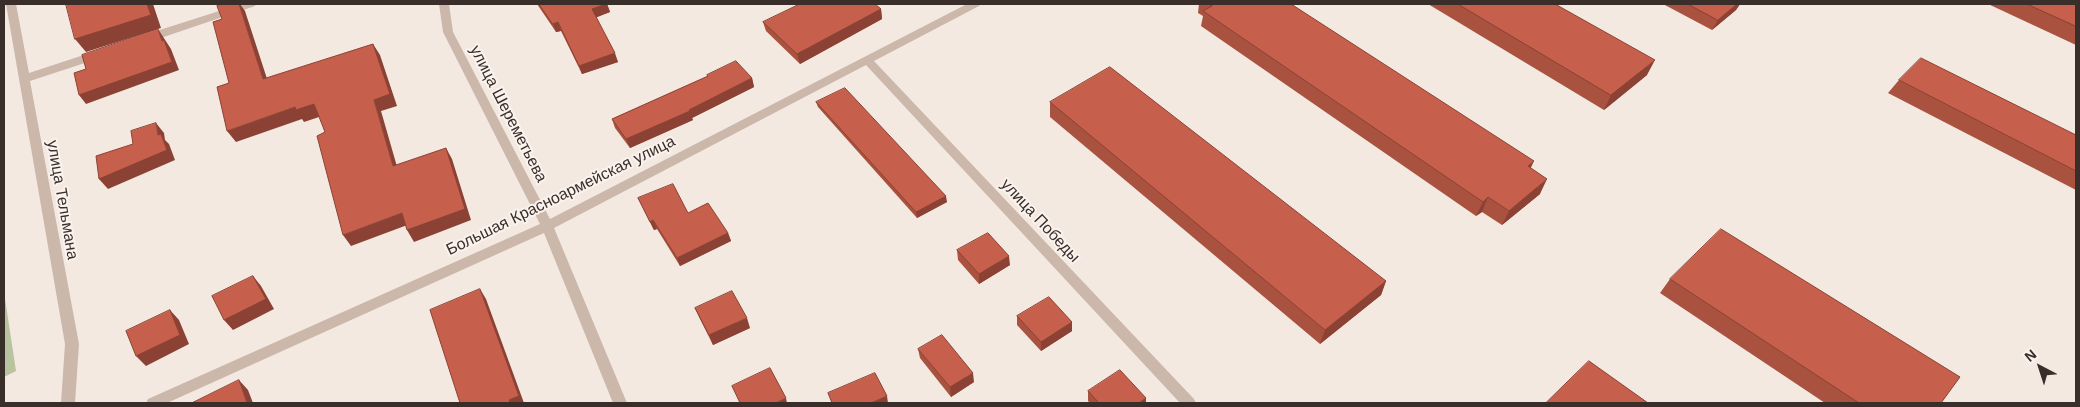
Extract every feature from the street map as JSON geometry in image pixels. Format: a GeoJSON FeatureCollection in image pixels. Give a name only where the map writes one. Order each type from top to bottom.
{"type":"FeatureCollection","features":[{"type":"Feature","properties":{"kind":"street","name":"улица Тельмана"},"geometry":{"type":"LineString","coordinates":[[11,4],[72,344],[68,403]]}},
{"type":"Feature","properties":{"kind":"street"},"geometry":{"type":"LineString","coordinates":[[138,41],[251,4]]}},
{"type":"Feature","properties":{"kind":"street","name":"улица Шереметьева"},"geometry":{"type":"LineString","coordinates":[[444,4],[448,32],[547,226],[620,403]]}},
{"type":"Feature","properties":{"kind":"street","name":"Большая Красноармейская улица"},"geometry":{"type":"LineString","coordinates":[[154,403],[547,226],[975,4]]}},
{"type":"Feature","properties":{"kind":"street"},"geometry":{"type":"LineString","coordinates":[[24,79],[109,51]]}},
{"type":"Feature","properties":{"kind":"street","name":"улица Победы"},"geometry":{"type":"LineString","coordinates":[[868,61],[1189,403]]}},
{"type":"Feature","properties":{"kind":"green space"},"geometry":{"type":"Polygon","coordinates":[[[4,292],[16,371],[4,377],[4,292]]]}},
{"type":"Feature","properties":{"kind":"building"},"geometry":{"type":"Polygon","coordinates":[[[66,4],[147,4],[151,15],[75,39],[66,4]]]}},
{"type":"Feature","properties":{"kind":"building"},"geometry":{"type":"Polygon","coordinates":[[[239,4],[263,79],[373,44],[390,94],[374,100],[393,166],[446,148],[465,209],[407,230],[402,213],[343,235],[317,136],[325,132],[314,104],[296,110],[295,107],[227,131],[217,87],[229,83],[213,22],[222,19],[217,6],[239,4]]]}},
{"type":"Feature","properties":{"kind":"building"},"geometry":{"type":"Polygon","coordinates":[[[539,4],[606,4],[592,9],[615,53],[579,66],[558,22],[553,24],[539,4]]]}},
{"type":"Feature","properties":{"kind":"building"},"geometry":{"type":"Polygon","coordinates":[[[800,4],[875,4],[881,9],[797,54],[763,22],[800,4]]]}},
{"type":"Feature","properties":{"kind":"building"},"geometry":{"type":"Polygon","coordinates":[[[1208,4],[1291,4],[1534,161],[1528,166],[1547,179],[1509,211],[1488,197],[1483,202],[1203,11],[1212,6],[1208,4]]]}},
{"type":"Feature","properties":{"kind":"building"},"geometry":{"type":"Polygon","coordinates":[[[1458,4],[1555,4],[1655,60],[1611,95],[1458,4]]]}},
{"type":"Feature","properties":{"kind":"building"},"geometry":{"type":"Polygon","coordinates":[[[1688,4],[1737,4],[1718,20],[1688,4]]]}},
{"type":"Feature","properties":{"kind":"building"},"geometry":{"type":"Polygon","coordinates":[[[2027,4],[2076,4],[2076,26],[2027,4]]]}},
{"type":"Feature","properties":{"kind":"building"},"geometry":{"type":"Polygon","coordinates":[[[158,29],[172,62],[79,95],[74,73],[86,69],[82,55],[158,29]]]}},
{"type":"Feature","properties":{"kind":"building"},"geometry":{"type":"Polygon","coordinates":[[[1921,58],[2076,135],[2076,171],[1899,80],[1921,58]]]}},
{"type":"Feature","properties":{"kind":"building"},"geometry":{"type":"Polygon","coordinates":[[[736,61],[752,78],[690,111],[626,139],[612,119],[708,76],[736,61]]]}},
{"type":"Feature","properties":{"kind":"building"},"geometry":{"type":"Polygon","coordinates":[[[1110,67],[1386,281],[1325,330],[1050,102],[1110,67]]]}},
{"type":"Feature","properties":{"kind":"building"},"geometry":{"type":"Polygon","coordinates":[[[845,88],[946,196],[916,212],[816,102],[845,88]]]}},
{"type":"Feature","properties":{"kind":"building"},"geometry":{"type":"Polygon","coordinates":[[[156,123],[158,135],[161,134],[167,150],[99,179],[96,156],[133,144],[131,131],[156,123]]]}},
{"type":"Feature","properties":{"kind":"building"},"geometry":{"type":"Polygon","coordinates":[[[673,184],[688,213],[708,203],[728,233],[677,258],[653,220],[650,222],[638,198],[673,184]]]}},
{"type":"Feature","properties":{"kind":"building"},"geometry":{"type":"Polygon","coordinates":[[[1721,229],[1960,377],[1941,403],[1859,403],[1670,279],[1721,229]]]}},
{"type":"Feature","properties":{"kind":"building"},"geometry":{"type":"Polygon","coordinates":[[[988,233],[1009,256],[979,274],[957,250],[988,233]]]}},
{"type":"Feature","properties":{"kind":"building"},"geometry":{"type":"Polygon","coordinates":[[[253,276],[266,299],[224,320],[212,296],[253,276]]]}},
{"type":"Feature","properties":{"kind":"building"},"geometry":{"type":"Polygon","coordinates":[[[480,289],[519,396],[509,400],[510,403],[460,403],[430,310],[480,289]]]}},
{"type":"Feature","properties":{"kind":"building"},"geometry":{"type":"Polygon","coordinates":[[[732,291],[747,318],[709,335],[695,308],[732,291]]]}},
{"type":"Feature","properties":{"kind":"building"},"geometry":{"type":"Polygon","coordinates":[[[1049,297],[1072,322],[1041,342],[1017,316],[1049,297]]]}},
{"type":"Feature","properties":{"kind":"building"},"geometry":{"type":"Polygon","coordinates":[[[170,310],[180,335],[136,356],[126,331],[170,310]]]}},
{"type":"Feature","properties":{"kind":"building"},"geometry":{"type":"Polygon","coordinates":[[[942,335],[973,373],[950,387],[918,349],[942,335]]]}},
{"type":"Feature","properties":{"kind":"building"},"geometry":{"type":"Polygon","coordinates":[[[1589,361],[1648,403],[1546,403],[1589,361]]]}},
{"type":"Feature","properties":{"kind":"building"},"geometry":{"type":"Polygon","coordinates":[[[770,368],[786,398],[776,403],[740,403],[732,386],[770,368]]]}},
{"type":"Feature","properties":{"kind":"building"},"geometry":{"type":"Polygon","coordinates":[[[1120,370],[1146,398],[1139,403],[1099,403],[1088,391],[1120,370]]]}},
{"type":"Feature","properties":{"kind":"building"},"geometry":{"type":"Polygon","coordinates":[[[875,373],[887,396],[871,403],[832,403],[828,393],[875,373]]]}},
{"type":"Feature","properties":{"kind":"building"},"geometry":{"type":"Polygon","coordinates":[[[239,380],[247,403],[192,403],[239,380]]]}}]}
